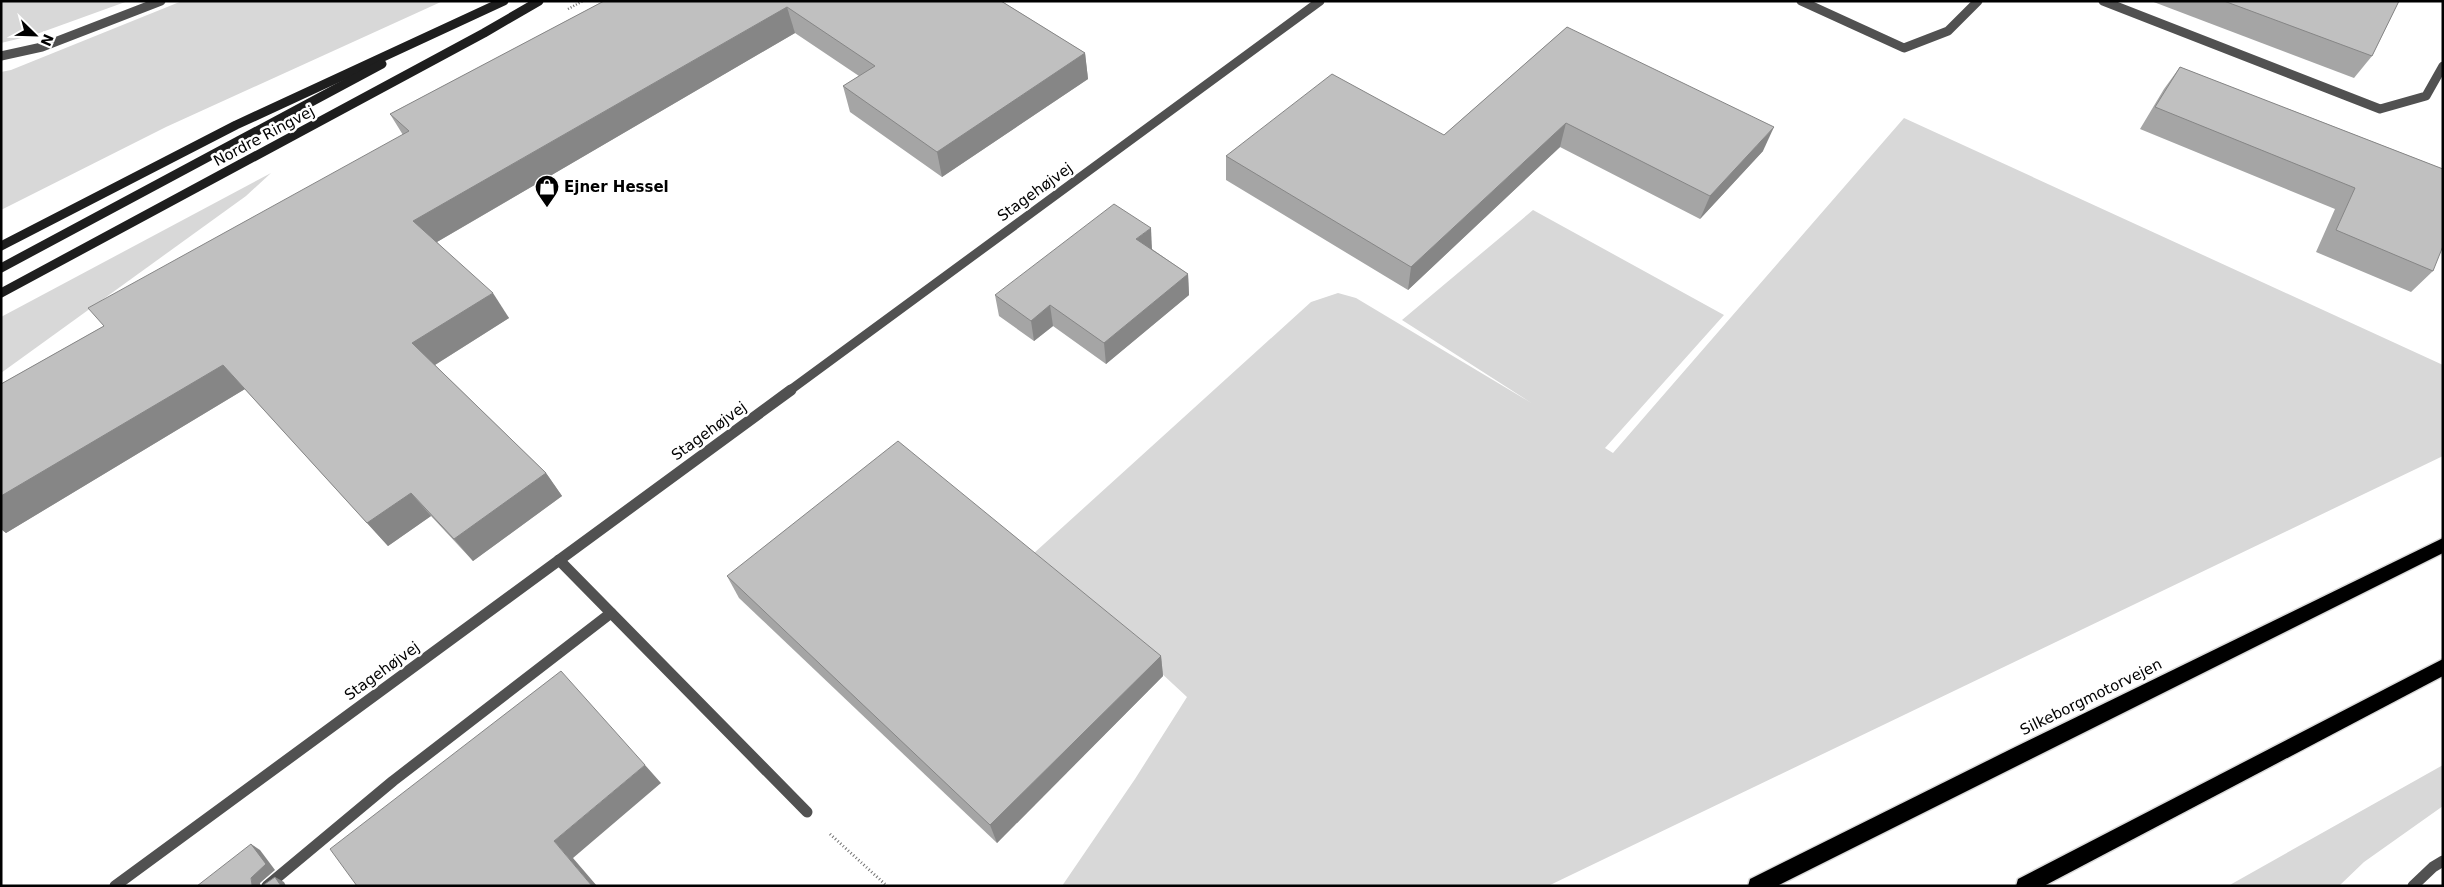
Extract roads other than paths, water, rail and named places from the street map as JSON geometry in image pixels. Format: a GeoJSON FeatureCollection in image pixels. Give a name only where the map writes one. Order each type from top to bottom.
{"type":"FeatureCollection","features":[{"type":"Feature","properties":{"kind":"highway","name":"Silkeborgmotorvejen"},"geometry":{"type":"LineString","coordinates":[[1757,886],[2016,755],[2443,545]]}},
{"type":"Feature","properties":{"kind":"highway"},"geometry":{"type":"LineString","coordinates":[[2025,886],[2096,847],[2443,667]]}},
{"type":"Feature","properties":{"kind":"main road","name":"Nordre Ringvej"},"geometry":{"type":"LineString","coordinates":[[1,246],[236,124],[504,1]]}},
{"type":"Feature","properties":{"kind":"main road","name":"Nordre Ringvej"},"geometry":{"type":"LineString","coordinates":[[1,293],[449,52],[538,1]]}},
{"type":"Feature","properties":{"kind":"main road"},"geometry":{"type":"LineString","coordinates":[[1,268],[473,15]]}},
{"type":"Feature","properties":{"kind":"street"},"geometry":{"type":"LineString","coordinates":[[1,56],[42,47],[161,1]]}},
{"type":"Feature","properties":{"kind":"street","name":"Stagehøjvej"},"geometry":{"type":"LineString","coordinates":[[115,886],[1320,1]]}},
{"type":"Feature","properties":{"kind":"street"},"geometry":{"type":"LineString","coordinates":[[1801,1],[1904,48],[1948,30],[1978,1]]}},
{"type":"Feature","properties":{"kind":"street"},"geometry":{"type":"LineString","coordinates":[[2103,1],[2380,109],[2426,96],[2443,66]]}},
{"type":"Feature","properties":{"kind":"street"},"geometry":{"type":"LineString","coordinates":[[559,560],[807,812]]}},
{"type":"Feature","properties":{"kind":"street"},"geometry":{"type":"LineString","coordinates":[[267,886],[393,781],[611,613]]}},
{"type":"Feature","properties":{"kind":"street"},"geometry":{"type":"LineString","coordinates":[[2413,886],[2433,867],[2443,861]]}},
{"type":"Feature","properties":{"kind":"place","name":"Ejner Hessel"},"geometry":{"type":"Point","coordinates":[547,208]}}]}
